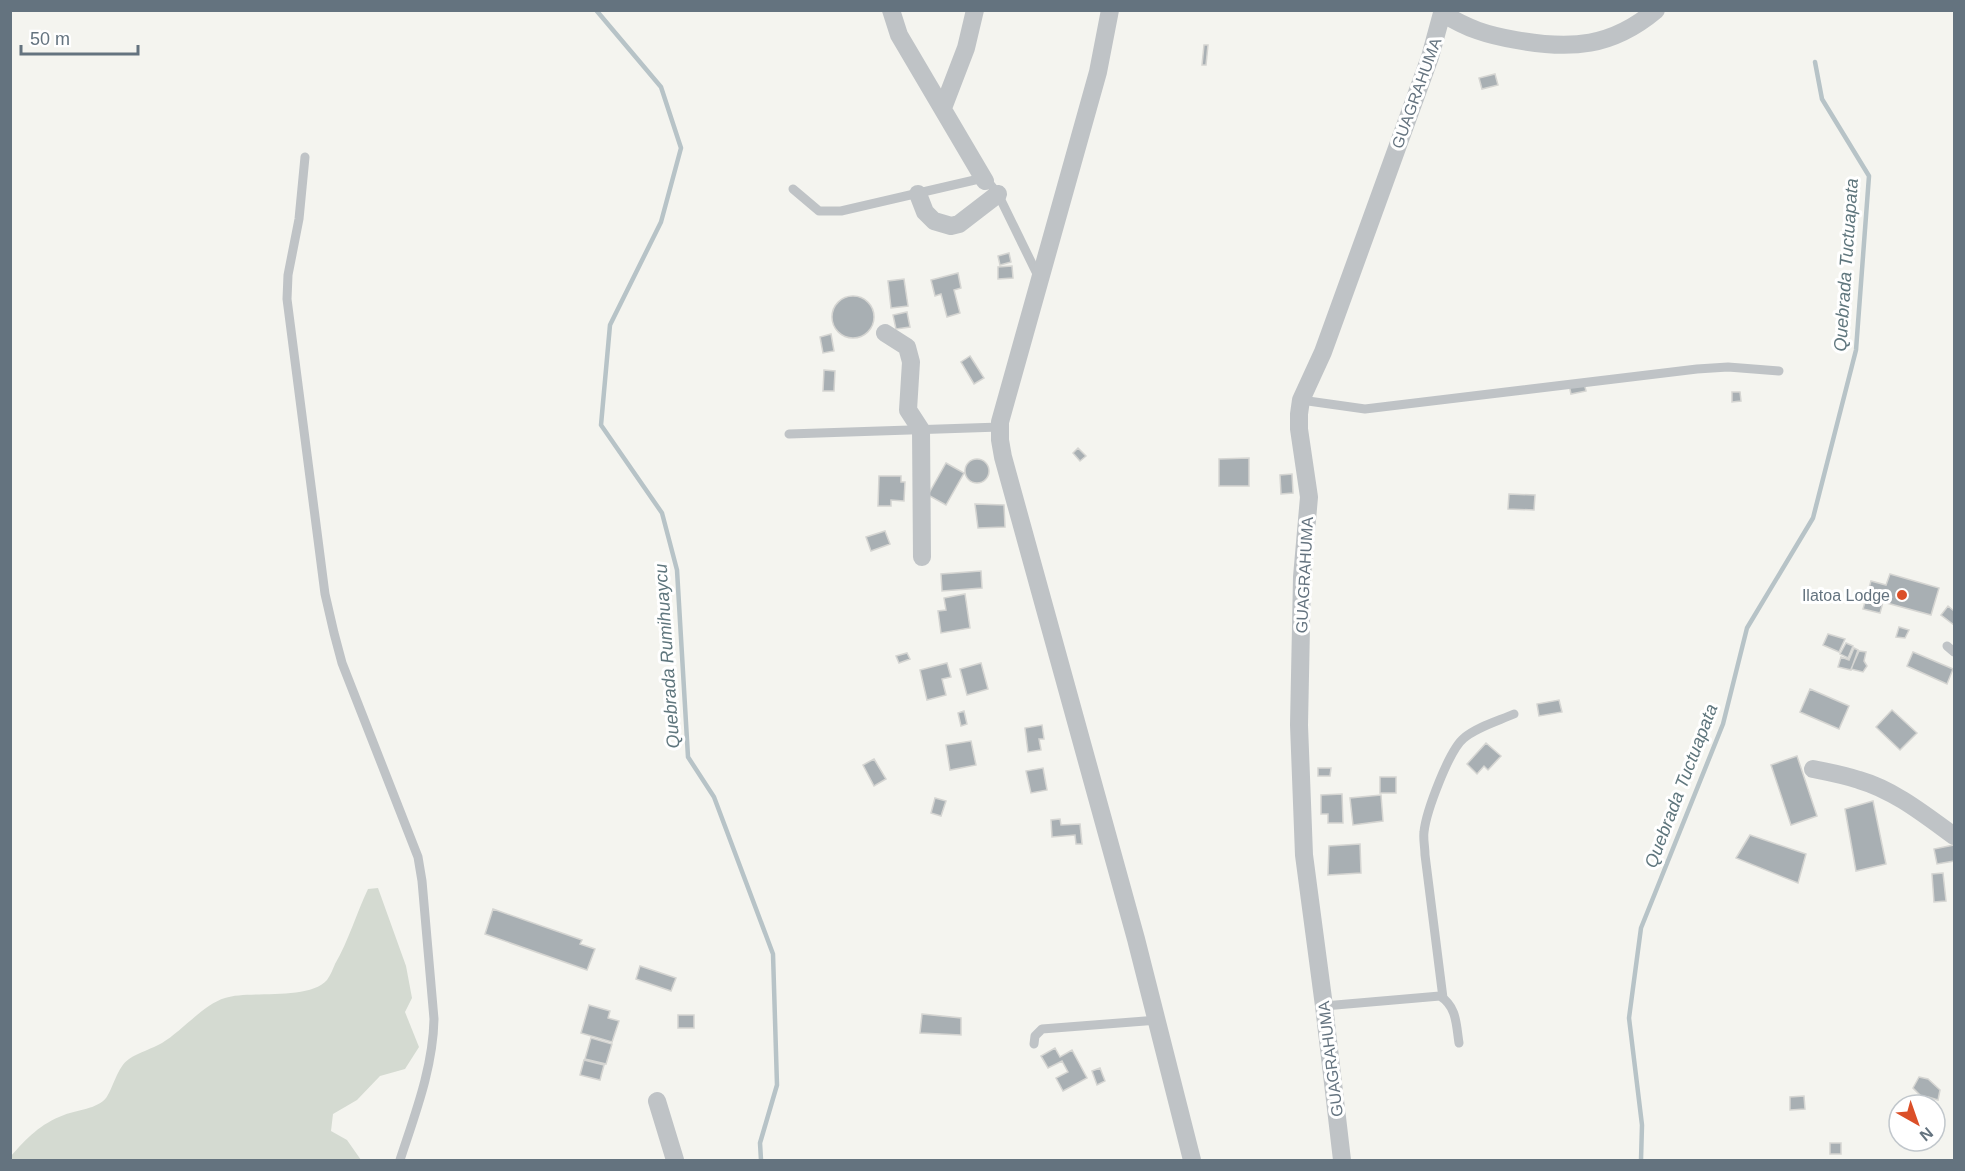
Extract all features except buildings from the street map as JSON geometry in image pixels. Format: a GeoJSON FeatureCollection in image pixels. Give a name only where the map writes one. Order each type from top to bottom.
{"type":"FeatureCollection","features":[{"type":"Feature","properties":{"kind":"street"},"geometry":{"type":"LineString","coordinates":[[891,10],[899,35],[985,181]]}},
{"type":"Feature","properties":{"kind":"street"},"geometry":{"type":"LineString","coordinates":[[943,108],[966,48],[975,10]]}},
{"type":"Feature","properties":{"kind":"street"},"geometry":{"type":"LineString","coordinates":[[1110,10],[1098,72],[1000,427],[1003,457],[1158,1020],[1192,1161]]}},
{"type":"Feature","properties":{"kind":"street"},"geometry":{"type":"LineString","coordinates":[[1443,12],[1472,30],[1486,35],[1543,45],[1572,46],[1595,42],[1626,31],[1656,10]]}},
{"type":"Feature","properties":{"kind":"street","name":"GUAGRAHUMA"},"geometry":{"type":"LineString","coordinates":[[1342,1161],[1304,855],[1299,725],[1302,577],[1309,497],[1299,429],[1301,400],[1323,352],[1431,57],[1443,12]]}},
{"type":"Feature","properties":{"kind":"street"},"geometry":{"type":"LineString","coordinates":[[918,194],[925,212],[934,221],[951,226],[959,224],[998,194]]}},
{"type":"Feature","properties":{"kind":"street"},"geometry":{"type":"LineString","coordinates":[[885,333],[907,348],[911,362],[908,410],[921,430],[922,557]]}},
{"type":"Feature","properties":{"kind":"street"},"geometry":{"type":"LineString","coordinates":[[1813,769],[1861,780],[1924,813],[1954,836]]}},
{"type":"Feature","properties":{"kind":"street"},"geometry":{"type":"LineString","coordinates":[[657,1101],[675,1161]]}},
{"type":"Feature","properties":{"kind":"lane"},"geometry":{"type":"LineString","coordinates":[[305,157],[299,219],[288,275],[287,299],[325,594],[342,663],[418,857],[422,881],[434,1038],[429,1069],[400,1161]]}},
{"type":"Feature","properties":{"kind":"lane"},"geometry":{"type":"LineString","coordinates":[[793,189],[819,212],[841,212],[979,180],[985,181],[998,194],[1040,280]]}},
{"type":"Feature","properties":{"kind":"lane"},"geometry":{"type":"LineString","coordinates":[[1301,400],[1365,409],[1697,369],[1728,367],[1779,371]]}},
{"type":"Feature","properties":{"kind":"lane"},"geometry":{"type":"LineString","coordinates":[[789,434],[1000,427]]}},
{"type":"Feature","properties":{"kind":"lane"},"geometry":{"type":"LineString","coordinates":[[1443,998],[1425,855],[1424,834],[1427,814],[1444,771],[1459,743],[1472,733],[1514,714]]}},
{"type":"Feature","properties":{"kind":"lane"},"geometry":{"type":"LineString","coordinates":[[1324,1006],[1440,996],[1449,1002],[1455,1014],[1459,1043]]}},
{"type":"Feature","properties":{"kind":"lane"},"geometry":{"type":"LineString","coordinates":[[1034,1044],[1035,1036],[1042,1029],[1158,1020]]}},
{"type":"Feature","properties":{"kind":"shaded area"},"geometry":{"type":"Polygon","coordinates":[[[378,888],[406,966],[412,998],[405,1012],[419,1047],[405,1069],[380,1076],[357,1100],[333,1114],[331,1131],[347,1140],[361,1160],[11,1160],[11,1156],[34,1132],[48,1123],[102,1102],[109,1094],[118,1072],[125,1063],[162,1043],[217,1001],[236,996],[307,991],[327,980],[368,889],[378,888]]]}},
{"type":"Feature","properties":{"kind":"waterway","name":"Quebrada Rumihuaycu"},"geometry":{"type":"LineString","coordinates":[[596,10],[661,87],[681,148],[661,222],[610,325],[601,425],[662,513],[677,570],[688,757],[714,797],[773,954],[777,1085],[760,1143],[761,1160]]}},
{"type":"Feature","properties":{"kind":"waterway","name":"Quebrada Tuctuapata"},"geometry":{"type":"LineString","coordinates":[[1641,1160],[1642,1125],[1629,1018],[1641,928],[1723,724],[1747,628],[1813,518],[1856,350],[1869,176],[1822,99],[1815,62]]}},
{"type":"Feature","properties":{"kind":"place","name":"Ilatoa Lodge"},"geometry":{"type":"Point","coordinates":[1902,595]}}]}
